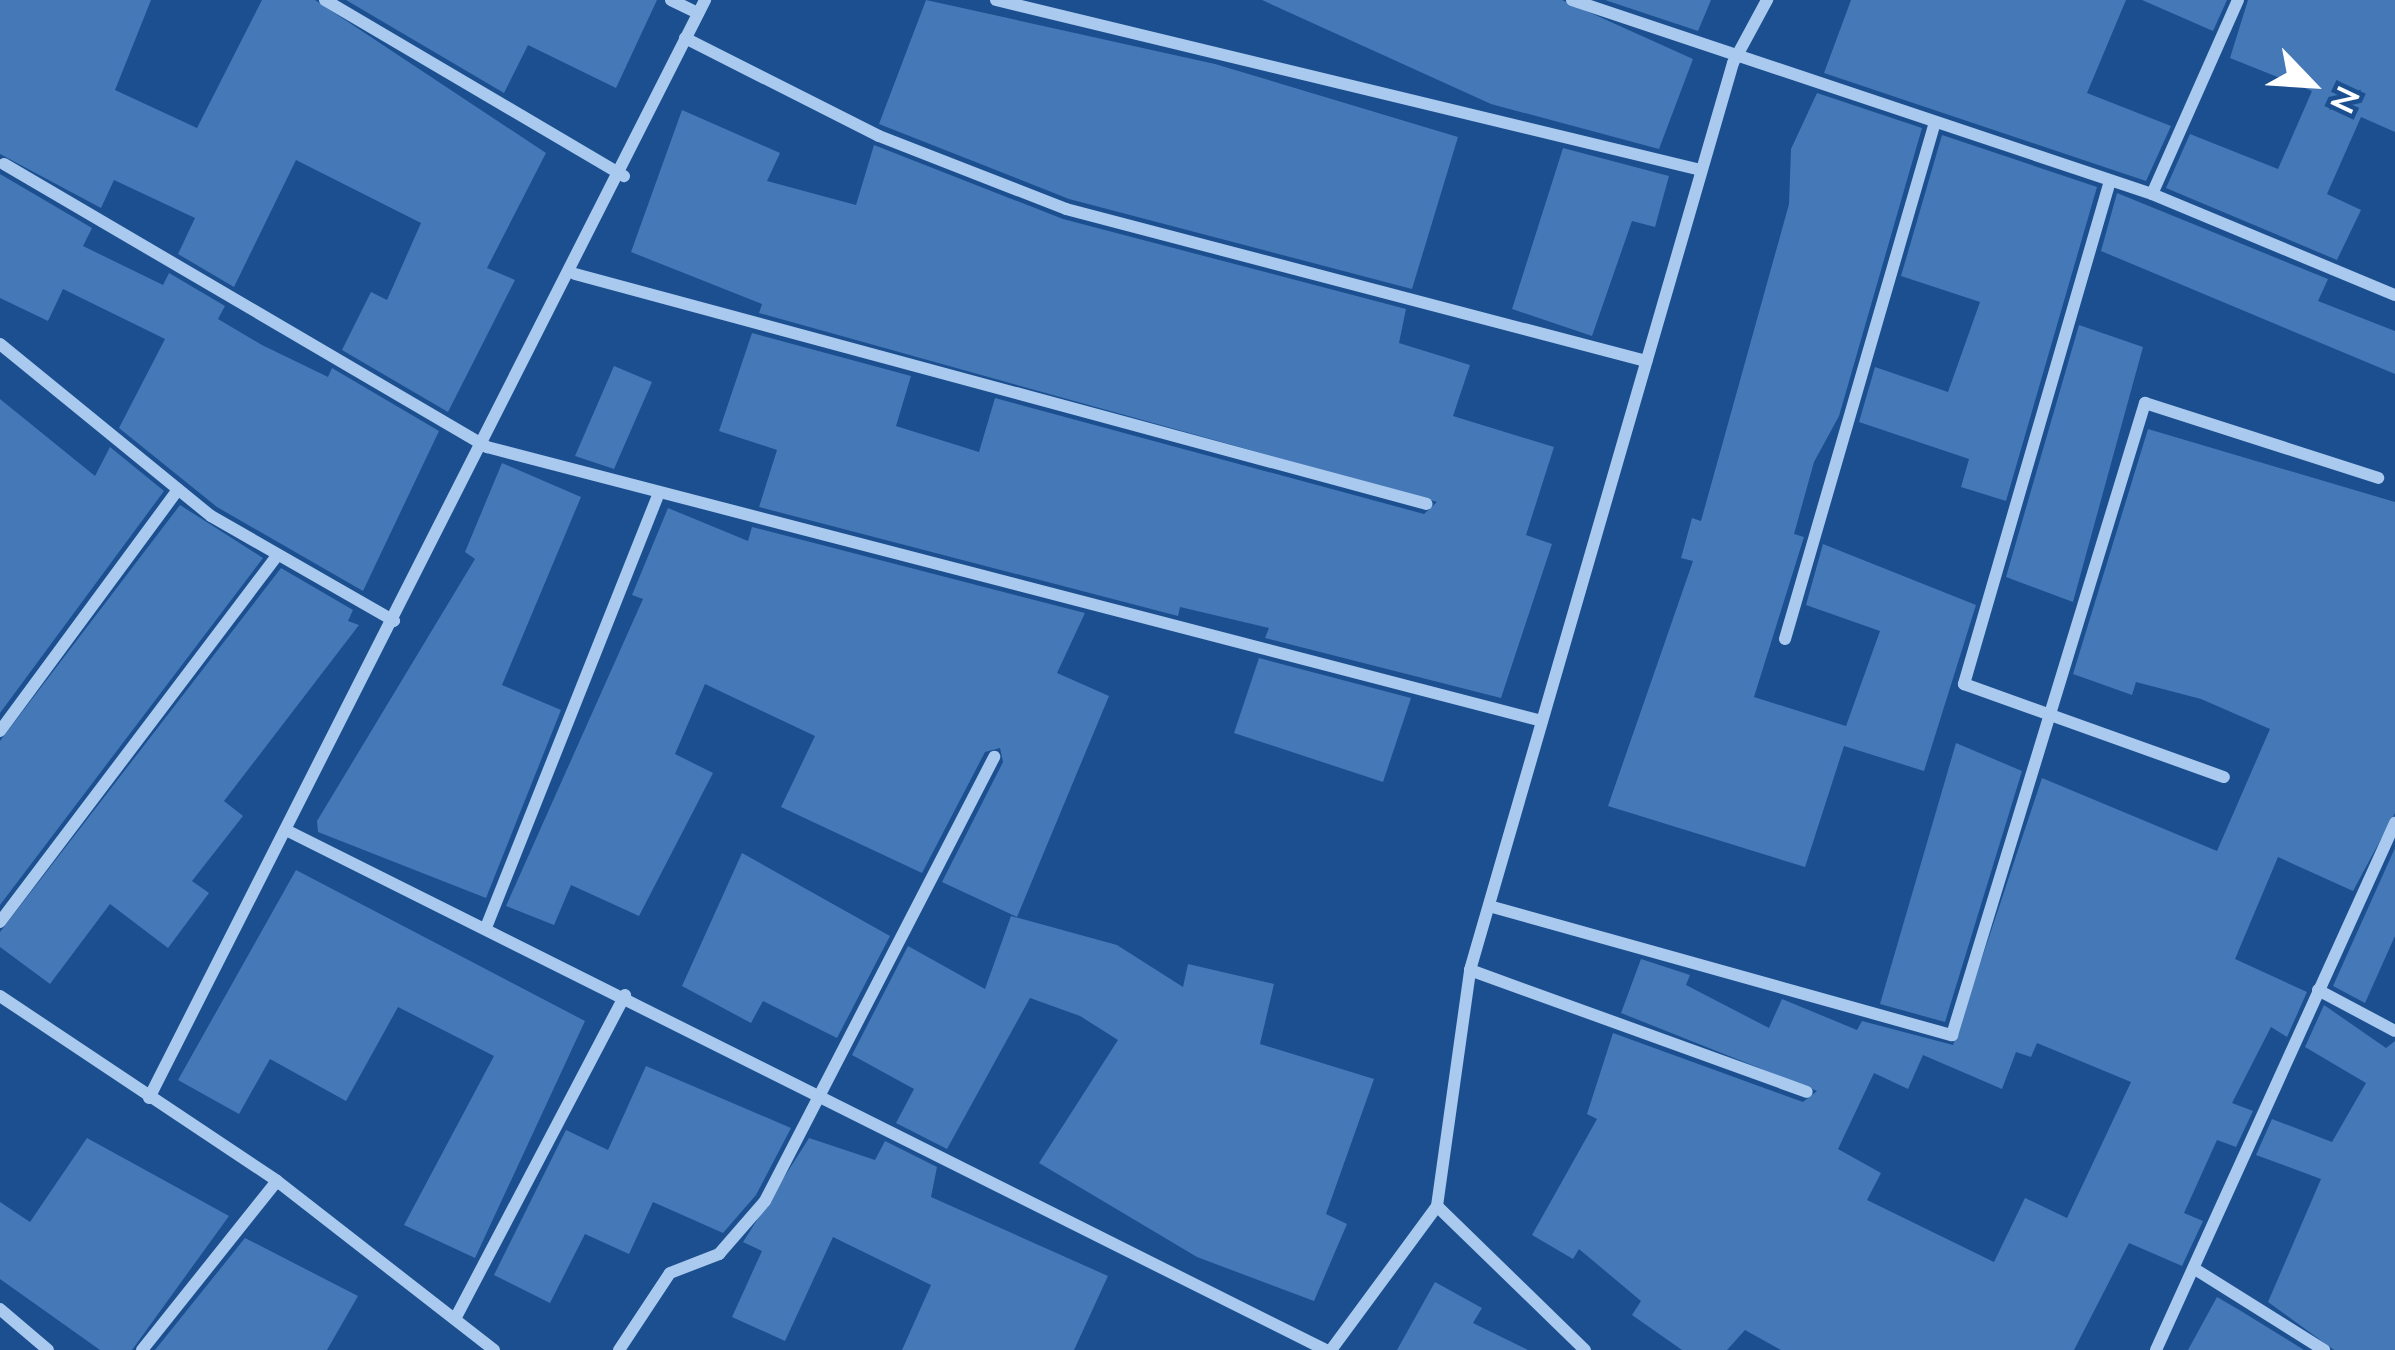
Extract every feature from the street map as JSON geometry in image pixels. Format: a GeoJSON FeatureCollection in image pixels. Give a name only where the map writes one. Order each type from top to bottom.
{"type":"FeatureCollection","features":[{"type":"Feature","properties":{"kind":"street"},"geometry":{"type":"LineString","coordinates":[[325,0],[624,176]]}},
{"type":"Feature","properties":{"kind":"street"},"geometry":{"type":"LineString","coordinates":[[149,1098],[624,176],[702,7],[671,0]]}},
{"type":"Feature","properties":{"kind":"street"},"geometry":{"type":"LineString","coordinates":[[996,0],[1702,170]]}},
{"type":"Feature","properties":{"kind":"street"},"geometry":{"type":"LineString","coordinates":[[1573,0],[2152,194],[2395,295]]}},
{"type":"Feature","properties":{"kind":"street"},"geometry":{"type":"LineString","coordinates":[[286,830],[488,925],[1329,1350],[1437,1206],[1470,970],[1736,55],[1767,0]]}},
{"type":"Feature","properties":{"kind":"street"},"geometry":{"type":"LineString","coordinates":[[2152,194],[2238,0]]}},
{"type":"Feature","properties":{"kind":"street"},"geometry":{"type":"LineString","coordinates":[[685,38],[879,136],[1066,209],[1646,362]]}},
{"type":"Feature","properties":{"kind":"street"},"geometry":{"type":"LineString","coordinates":[[1786,639],[1935,122]]}},
{"type":"Feature","properties":{"kind":"street"},"geometry":{"type":"LineString","coordinates":[[4,164],[487,447],[657,498],[1542,721]]}},
{"type":"Feature","properties":{"kind":"street"},"geometry":{"type":"LineString","coordinates":[[2110,181],[1964,684],[2224,777]]}},
{"type":"Feature","properties":{"kind":"street"},"geometry":{"type":"LineString","coordinates":[[575,274],[1427,504]]}},
{"type":"Feature","properties":{"kind":"street"},"geometry":{"type":"LineString","coordinates":[[2,349],[178,490],[278,555],[394,621]]}},
{"type":"Feature","properties":{"kind":"street"},"geometry":{"type":"LineString","coordinates":[[1489,906],[1952,1035],[2145,403],[2378,478]]}},
{"type":"Feature","properties":{"kind":"street"},"geometry":{"type":"LineString","coordinates":[[0,731],[178,490]]}},
{"type":"Feature","properties":{"kind":"street"},"geometry":{"type":"LineString","coordinates":[[488,925],[657,498]]}},
{"type":"Feature","properties":{"kind":"street"},"geometry":{"type":"LineString","coordinates":[[0,922],[278,555]]}},
{"type":"Feature","properties":{"kind":"street"},"geometry":{"type":"LineString","coordinates":[[619,1350],[670,1273],[746,1229],[994,758]]}},
{"type":"Feature","properties":{"kind":"street"},"geometry":{"type":"LineString","coordinates":[[2156,1350],[2198,1271],[2395,823]]}},
{"type":"Feature","properties":{"kind":"street"},"geometry":{"type":"LineString","coordinates":[[1470,970],[1807,1092]]}},
{"type":"Feature","properties":{"kind":"street"},"geometry":{"type":"LineString","coordinates":[[2318,990],[2395,1031]]}},
{"type":"Feature","properties":{"kind":"street"},"geometry":{"type":"LineString","coordinates":[[0,995],[277,1181],[494,1350]]}},
{"type":"Feature","properties":{"kind":"street"},"geometry":{"type":"LineString","coordinates":[[454,1319],[625,995]]}},
{"type":"Feature","properties":{"kind":"street"},"geometry":{"type":"LineString","coordinates":[[142,1350],[277,1181]]}},
{"type":"Feature","properties":{"kind":"street"},"geometry":{"type":"LineString","coordinates":[[1437,1206],[1586,1350]]}},
{"type":"Feature","properties":{"kind":"street"},"geometry":{"type":"LineString","coordinates":[[2198,1271],[2324,1350]]}},
{"type":"Feature","properties":{"kind":"street"},"geometry":{"type":"LineString","coordinates":[[0,1309],[48,1350]]}},
{"type":"Feature","properties":{"kind":"building"},"geometry":{"type":"Polygon","coordinates":[[[0,0],[151,0],[115,90],[197,128],[262,0],[315,0],[546,153],[487,268],[515,280],[448,412],[342,350],[371,292],[387,300],[421,223],[296,160],[234,287],[178,254],[195,218],[114,180],[101,208],[0,154],[0,0]]]}},
{"type":"Feature","properties":{"kind":"building"},"geometry":{"type":"Polygon","coordinates":[[[346,0],[657,0],[616,88],[528,45],[504,93],[346,0]]]}},
{"type":"Feature","properties":{"kind":"building"},"geometry":{"type":"Polygon","coordinates":[[[926,0],[1215,64],[1458,137],[1412,289],[1069,199],[879,124],[926,0]]]}},
{"type":"Feature","properties":{"kind":"building"},"geometry":{"type":"Polygon","coordinates":[[[1262,0],[1562,0],[1693,59],[1659,149],[1491,104],[1262,0]]]}},
{"type":"Feature","properties":{"kind":"building"},"geometry":{"type":"Polygon","coordinates":[[[1605,0],[1711,0],[1698,31],[1605,0]]]}},
{"type":"Feature","properties":{"kind":"building"},"geometry":{"type":"Polygon","coordinates":[[[1851,0],[2126,0],[2087,93],[2171,126],[2146,181],[1824,73],[1851,0]]]}},
{"type":"Feature","properties":{"kind":"building"},"geometry":{"type":"Polygon","coordinates":[[[2142,0],[2227,0],[2213,31],[2142,0]]]}},
{"type":"Feature","properties":{"kind":"building"},"geometry":{"type":"Polygon","coordinates":[[[2248,0],[2395,0],[2395,132],[2361,117],[2327,194],[2361,210],[2337,260],[2166,188],[2190,134],[2278,169],[2312,91],[2230,58],[2248,0]]]}},
{"type":"Feature","properties":{"kind":"building"},"geometry":{"type":"Polygon","coordinates":[[[1817,93],[1922,128],[1839,416],[1814,462],[1794,534],[1804,537],[1754,697],[1846,726],[1880,631],[1806,605],[1823,544],[1976,605],[1924,771],[1844,746],[1805,867],[1608,806],[1693,561],[1681,558],[1692,518],[1701,521],[1789,204],[1791,149],[1817,93]]]}},
{"type":"Feature","properties":{"kind":"building"},"geometry":{"type":"Polygon","coordinates":[[[682,110],[780,153],[767,181],[856,205],[874,145],[1063,219],[1406,309],[1399,343],[1470,365],[1453,416],[1554,447],[1526,535],[1552,544],[1501,698],[1265,638],[1269,628],[1180,607],[1178,616],[759,507],[777,450],[719,431],[752,333],[911,376],[896,426],[979,452],[995,398],[1424,514],[1437,502],[759,313],[762,304],[631,252],[682,110]]]}},
{"type":"Feature","properties":{"kind":"building"},"geometry":{"type":"Polygon","coordinates":[[[1942,135],[2097,187],[2006,501],[1961,487],[1969,459],[1859,422],[1875,367],[1948,392],[1980,302],[1901,276],[1942,135]]]}},
{"type":"Feature","properties":{"kind":"building"},"geometry":{"type":"Polygon","coordinates":[[[1563,148],[1669,176],[1655,227],[1632,221],[1592,336],[1512,309],[1563,148]]]}},
{"type":"Feature","properties":{"kind":"building"},"geometry":{"type":"Polygon","coordinates":[[[0,174],[92,228],[83,246],[163,285],[169,273],[225,306],[218,319],[262,345],[328,377],[332,368],[439,431],[363,591],[217,507],[119,428],[165,339],[63,289],[48,321],[0,298],[0,174]]]}},
{"type":"Feature","properties":{"kind":"building"},"geometry":{"type":"Polygon","coordinates":[[[2117,193],[2328,279],[2318,301],[2395,331],[2395,374],[2101,251],[2117,193]]]}},
{"type":"Feature","properties":{"kind":"building"},"geometry":{"type":"Polygon","coordinates":[[[2079,325],[2143,347],[2073,602],[2006,577],[2079,325]]]}},
{"type":"Feature","properties":{"kind":"building"},"geometry":{"type":"Polygon","coordinates":[[[614,366],[652,382],[614,469],[575,456],[614,366]]]}},
{"type":"Feature","properties":{"kind":"building"},"geometry":{"type":"Polygon","coordinates":[[[0,399],[95,476],[110,447],[164,491],[0,713],[0,399]]]}},
{"type":"Feature","properties":{"kind":"building"},"geometry":{"type":"Polygon","coordinates":[[[2148,429],[2395,502],[2395,813],[2353,891],[2278,857],[2235,959],[2307,992],[2287,1037],[2271,1027],[2232,1103],[2253,1111],[2236,1147],[2217,1140],[2184,1213],[2203,1221],[2182,1266],[2129,1243],[2074,1350],[1781,1350],[1745,1330],[1727,1350],[1682,1350],[1632,1315],[1641,1301],[1579,1249],[1573,1259],[1532,1235],[1597,1119],[1587,1114],[1613,1033],[1803,1102],[1817,1091],[1621,1013],[1641,959],[1690,975],[1686,985],[1769,1028],[1782,999],[1857,1030],[1862,1021],[1953,1045],[2042,778],[2217,851],[2270,729],[2201,699],[2136,682],[2132,695],[2073,674],[2148,429]],[[2037,1043],[2031,1057],[2016,1052],[2002,1089],[1923,1055],[1908,1089],[1874,1073],[1838,1149],[1881,1173],[1867,1200],[1994,1262],[2025,1198],[2067,1218],[2131,1082],[2037,1043]]]}},
{"type":"Feature","properties":{"kind":"building"},"geometry":{"type":"Polygon","coordinates":[[[502,463],[581,497],[502,685],[561,710],[486,898],[318,832],[317,821],[475,559],[465,552],[502,463]]]}},
{"type":"Feature","properties":{"kind":"building"},"geometry":{"type":"Polygon","coordinates":[[[180,505],[263,558],[0,905],[0,741],[180,505]]]}},
{"type":"Feature","properties":{"kind":"building"},"geometry":{"type":"Polygon","coordinates":[[[668,508],[748,541],[752,527],[1085,613],[1057,673],[1109,696],[1017,917],[942,882],[1003,762],[1000,748],[985,752],[922,873],[781,807],[815,736],[705,684],[675,754],[713,773],[639,916],[571,885],[554,925],[506,906],[643,599],[632,595],[668,508]]]}},
{"type":"Feature","properties":{"kind":"building"},"geometry":{"type":"Polygon","coordinates":[[[281,568],[353,610],[348,621],[359,625],[224,801],[243,816],[192,881],[209,893],[168,948],[110,904],[50,984],[0,947],[0,932],[281,568]]]}},
{"type":"Feature","properties":{"kind":"building"},"geometry":{"type":"Polygon","coordinates":[[[1259,658],[1411,698],[1383,782],[1234,733],[1259,658]]]}},
{"type":"Feature","properties":{"kind":"building"},"geometry":{"type":"Polygon","coordinates":[[[1956,743],[2022,771],[1945,1022],[1880,1004],[1956,743]]]}},
{"type":"Feature","properties":{"kind":"building"},"geometry":{"type":"Polygon","coordinates":[[[2395,848],[2395,936],[2365,1003],[2333,986],[2395,848]]]}},
{"type":"Feature","properties":{"kind":"building"},"geometry":{"type":"Polygon","coordinates":[[[742,853],[890,936],[837,1038],[763,1001],[751,1023],[682,986],[742,853]]]}},
{"type":"Feature","properties":{"kind":"building"},"geometry":{"type":"Polygon","coordinates":[[[296,870],[585,1021],[475,1258],[404,1225],[494,1056],[398,1007],[346,1101],[270,1059],[239,1114],[178,1080],[296,870]]]}},
{"type":"Feature","properties":{"kind":"building"},"geometry":{"type":"Polygon","coordinates":[[[1011,916],[1117,945],[1183,987],[1188,964],[1274,984],[1260,1044],[1374,1079],[1326,1214],[1347,1224],[1314,1301],[1197,1257],[1039,1163],[1118,1040],[1080,1016],[1030,998],[947,1149],[896,1123],[914,1089],[852,1055],[908,946],[985,989],[1011,916]]]}},
{"type":"Feature","properties":{"kind":"building"},"geometry":{"type":"Polygon","coordinates":[[[2324,1005],[2386,1048],[2395,1041],[2395,1350],[2334,1350],[2268,1302],[2321,1179],[2256,1155],[2272,1119],[2332,1142],[2366,1083],[2305,1047],[2324,1005]]]}},
{"type":"Feature","properties":{"kind":"building"},"geometry":{"type":"Polygon","coordinates":[[[646,1066],[791,1128],[756,1195],[723,1233],[653,1202],[629,1254],[585,1234],[550,1303],[494,1275],[566,1130],[608,1150],[646,1066]]]}},
{"type":"Feature","properties":{"kind":"building"},"geometry":{"type":"Polygon","coordinates":[[[87,1138],[229,1216],[132,1350],[100,1350],[0,1279],[0,1202],[30,1222],[87,1138]]]}},
{"type":"Feature","properties":{"kind":"building"},"geometry":{"type":"Polygon","coordinates":[[[809,1138],[875,1160],[885,1141],[937,1167],[931,1197],[1108,1276],[1074,1350],[902,1350],[931,1285],[833,1237],[785,1341],[732,1317],[762,1251],[743,1242],[809,1138]]]}},
{"type":"Feature","properties":{"kind":"building"},"geometry":{"type":"Polygon","coordinates":[[[245,1238],[358,1296],[327,1350],[155,1350],[245,1238]]]}},
{"type":"Feature","properties":{"kind":"building"},"geometry":{"type":"Polygon","coordinates":[[[1435,1282],[1482,1308],[1473,1323],[1528,1350],[1397,1350],[1435,1282]]]}},
{"type":"Feature","properties":{"kind":"building"},"geometry":{"type":"Polygon","coordinates":[[[2217,1297],[2241,1311],[2304,1350],[2188,1350],[2217,1297]]]}}]}
